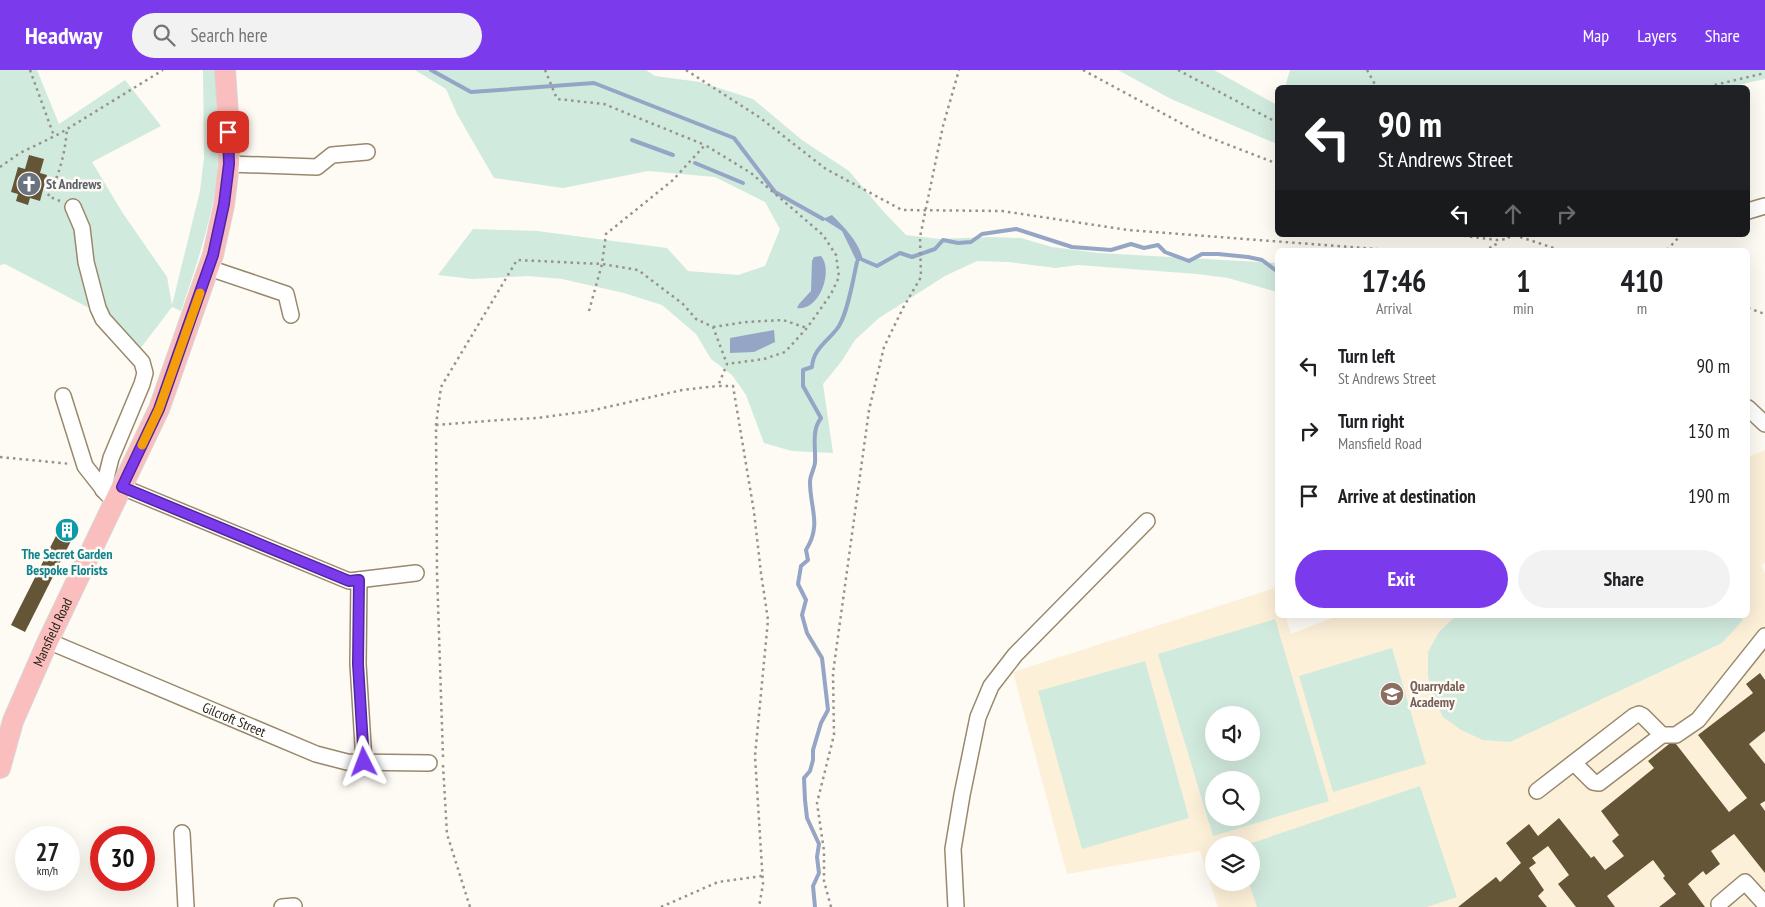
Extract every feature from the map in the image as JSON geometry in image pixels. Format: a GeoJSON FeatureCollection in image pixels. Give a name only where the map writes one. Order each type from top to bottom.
{"type":"FeatureCollection","features":[{"type":"Feature","properties":{"kind":"main road","name":"Mansfield Road"},"geometry":{"type":"LineString","coordinates":[[0,768],[6,719],[48,641],[113,494],[159,409],[209,268],[224,204],[229,164],[225,70]]}},
{"type":"Feature","properties":{"kind":"street"},"geometry":{"type":"LineString","coordinates":[[229,164],[317,167],[332,155],[368,152]]}},
{"type":"Feature","properties":{"kind":"street"},"geometry":{"type":"LineString","coordinates":[[1750,210],[1765,206]]}},
{"type":"Feature","properties":{"kind":"street"},"geometry":{"type":"LineString","coordinates":[[73,207],[82,228],[86,262],[98,308],[103,319],[142,362],[145,373],[111,458],[113,494]]}},
{"type":"Feature","properties":{"kind":"street"},"geometry":{"type":"LineString","coordinates":[[209,268],[286,294],[291,315]]}},
{"type":"Feature","properties":{"kind":"street"},"geometry":{"type":"LineString","coordinates":[[63,396],[85,466],[113,494],[349,581],[416,574]]}},
{"type":"Feature","properties":{"kind":"street"},"geometry":{"type":"LineString","coordinates":[[1750,410],[1765,424]]}},
{"type":"Feature","properties":{"kind":"street"},"geometry":{"type":"LineString","coordinates":[[956,907],[953,849],[978,717],[990,686],[1016,656],[1147,521]]}},
{"type":"Feature","properties":{"kind":"street"},"geometry":{"type":"LineString","coordinates":[[359,580],[358,664],[364,762]]}},
{"type":"Feature","properties":{"kind":"street"},"geometry":{"type":"LineString","coordinates":[[1574,763],[1593,782],[1599,783],[1662,735],[1676,735],[1698,720],[1765,636]]}},
{"type":"Feature","properties":{"kind":"street","name":"Gilcroft Street"},"geometry":{"type":"LineString","coordinates":[[48,641],[316,754],[348,762],[429,763]]}},
{"type":"Feature","properties":{"kind":"street"},"geometry":{"type":"LineString","coordinates":[[1537,791],[1634,716],[1639,714],[1649,721],[1662,735]]}},
{"type":"Feature","properties":{"kind":"street"},"geometry":{"type":"LineString","coordinates":[[182,833],[186,907]]}},
{"type":"Feature","properties":{"kind":"street"},"geometry":{"type":"LineString","coordinates":[[1719,904],[1745,882],[1765,904]]}},
{"type":"Feature","properties":{"kind":"path"},"geometry":{"type":"LineString","coordinates":[[30,70],[54,136]]}},
{"type":"Feature","properties":{"kind":"path"},"geometry":{"type":"LineString","coordinates":[[0,167],[20,153],[67,129],[163,70]]}},
{"type":"Feature","properties":{"kind":"path"},"geometry":{"type":"LineString","coordinates":[[545,70],[557,99],[604,104],[704,145],[750,174],[823,236],[836,255],[839,277],[832,294],[808,328],[786,352],[764,359],[727,364]]}},
{"type":"Feature","properties":{"kind":"path"},"geometry":{"type":"LineString","coordinates":[[686,70],[759,117],[826,168],[902,210],[1002,211],[1128,230],[1362,248]]}},
{"type":"Feature","properties":{"kind":"path"},"geometry":{"type":"LineString","coordinates":[[831,907],[824,881],[824,851],[817,803],[834,736],[833,673],[869,410],[884,347],[921,277],[920,237],[942,126],[959,70]]}},
{"type":"Feature","properties":{"kind":"path"},"geometry":{"type":"LineString","coordinates":[[1083,70],[1203,135],[1275,163]]}},
{"type":"Feature","properties":{"kind":"path"},"geometry":{"type":"LineString","coordinates":[[1178,70],[1275,121]]}},
{"type":"Feature","properties":{"kind":"path"},"geometry":{"type":"LineString","coordinates":[[1368,70],[1376,85]]}},
{"type":"Feature","properties":{"kind":"path"},"geometry":{"type":"LineString","coordinates":[[1715,85],[1765,73]]}},
{"type":"Feature","properties":{"kind":"path"},"geometry":{"type":"LineString","coordinates":[[67,129],[62,162],[56,181],[48,196],[73,207]]}},
{"type":"Feature","properties":{"kind":"path"},"geometry":{"type":"LineString","coordinates":[[589,311],[602,264],[606,234],[673,180],[704,145]]}},
{"type":"Feature","properties":{"kind":"path"},"geometry":{"type":"LineString","coordinates":[[1473,237],[1497,240],[1508,239],[1509,237]]}},
{"type":"Feature","properties":{"kind":"path"},"geometry":{"type":"LineString","coordinates":[[1520,237],[1554,248]]}},
{"type":"Feature","properties":{"kind":"path"},"geometry":{"type":"LineString","coordinates":[[1669,248],[1678,237]]}},
{"type":"Feature","properties":{"kind":"path"},"geometry":{"type":"LineString","coordinates":[[1488,248],[1494,246],[1497,240]]}},
{"type":"Feature","properties":{"kind":"path"},"geometry":{"type":"LineString","coordinates":[[470,907],[448,834],[443,761],[437,583],[436,426],[441,387],[517,260],[602,264],[638,270],[683,304],[696,319],[713,327],[746,322],[783,320],[808,328]]}},
{"type":"Feature","properties":{"kind":"path"},"geometry":{"type":"LineString","coordinates":[[1750,309],[1765,314]]}},
{"type":"Feature","properties":{"kind":"path"},"geometry":{"type":"LineString","coordinates":[[713,327],[727,364],[718,386]]}},
{"type":"Feature","properties":{"kind":"path"},"geometry":{"type":"LineString","coordinates":[[436,426],[537,418],[590,411],[682,390],[733,386],[754,512],[768,620],[755,756],[763,884],[759,907]]}},
{"type":"Feature","properties":{"kind":"path"},"geometry":{"type":"LineString","coordinates":[[0,457],[38,459],[85,466]]}},
{"type":"Feature","properties":{"kind":"path"},"geometry":{"type":"LineString","coordinates":[[662,907],[718,882],[762,876]]}},
{"type":"Feature","properties":{"kind":"shaded area","name":"Quarrydale Academy"},"geometry":{"type":"Polygon","coordinates":[[[1765,450],[1765,563],[1761,565],[1765,573],[1765,907],[1218,907],[1213,891],[1260,891],[1260,836],[1205,836],[1205,867],[1200,851],[1067,874],[1013,672],[1275,588],[1275,618],[1286,618],[1291,634],[1332,618],[1750,618],[1750,456],[1765,450]]]}},
{"type":"Feature","properties":{"kind":"green space"},"geometry":{"type":"Polygon","coordinates":[[[0,70],[37,70],[59,124],[125,80],[161,126],[92,162],[122,212],[167,277],[172,305],[200,191],[204,158],[203,70],[215,70],[218,162],[213,200],[204,238],[181,311],[172,307],[140,349],[93,310],[5,264],[0,265],[0,70]]]}},
{"type":"Feature","properties":{"kind":"green space"},"geometry":{"type":"Polygon","coordinates":[[[415,70],[646,70],[655,76],[700,82],[753,99],[802,140],[849,171],[906,235],[939,239],[1021,238],[1052,247],[1099,253],[1275,263],[1275,291],[1228,278],[1197,274],[1078,265],[1056,268],[1008,262],[977,261],[945,276],[879,318],[855,340],[841,362],[823,384],[833,453],[792,451],[764,443],[746,395],[732,375],[711,359],[696,334],[662,305],[624,293],[562,279],[528,276],[472,279],[438,275],[473,229],[537,231],[667,248],[688,271],[738,275],[765,266],[780,229],[765,202],[715,177],[648,171],[563,188],[494,178],[457,114],[446,89],[415,70]]]}},
{"type":"Feature","properties":{"kind":"green space"},"geometry":{"type":"Polygon","coordinates":[[[1118,70],[1214,70],[1275,104],[1275,143],[1171,99],[1118,70]]]}},
{"type":"Feature","properties":{"kind":"green space"},"geometry":{"type":"Polygon","coordinates":[[[1290,70],[1765,70],[1765,79],[1738,85],[1286,85],[1290,70]]]}},
{"type":"Feature","properties":{"kind":"green space"},"geometry":{"type":"Polygon","coordinates":[[[1454,618],[1742,618],[1742,621],[1722,643],[1510,742],[1483,740],[1461,730],[1443,717],[1434,699],[1428,677],[1428,652],[1439,632],[1454,618]]]}},
{"type":"Feature","properties":{"kind":"green space"},"geometry":{"type":"Polygon","coordinates":[[[1275,619],[1329,801],[1260,822],[1260,771],[1205,771],[1205,810],[1158,654],[1275,619]]]}},
{"type":"Feature","properties":{"kind":"green space"},"geometry":{"type":"Polygon","coordinates":[[[1392,648],[1426,764],[1333,792],[1299,676],[1392,648]]]}},
{"type":"Feature","properties":{"kind":"green space"},"geometry":{"type":"Polygon","coordinates":[[[1145,661],[1189,818],[1082,849],[1038,691],[1145,661]]]}},
{"type":"Feature","properties":{"kind":"green space"},"geometry":{"type":"Polygon","coordinates":[[[1420,786],[1457,897],[1427,907],[1257,907],[1252,891],[1260,891],[1260,840],[1420,786]]]}},
{"type":"Feature","properties":{"kind":"green space"},"geometry":{"type":"Polygon","coordinates":[[[1210,826],[1246,826],[1213,836],[1210,826]]]}},
{"type":"Feature","properties":{"kind":"water"},"geometry":{"type":"Polygon","coordinates":[[[832,215],[855,241],[863,260],[857,262],[842,231],[823,219],[832,215]]]}},
{"type":"Feature","properties":{"kind":"water"},"geometry":{"type":"Polygon","coordinates":[[[821,256],[825,263],[826,271],[822,289],[812,304],[805,308],[797,308],[811,291],[812,261],[814,257],[821,256]]]}},
{"type":"Feature","properties":{"kind":"water"},"geometry":{"type":"Polygon","coordinates":[[[774,330],[775,342],[754,352],[730,353],[730,338],[774,330]]]}},
{"type":"Feature","properties":{"kind":"building","name":"St Andrews"},"geometry":{"type":"Polygon","coordinates":[[[29,155],[44,159],[40,173],[47,175],[40,201],[30,198],[28,205],[16,201],[18,194],[11,192],[18,167],[25,169],[29,155]]]}},
{"type":"Feature","properties":{"kind":"building"},"geometry":{"type":"Polygon","coordinates":[[[63,522],[77,529],[25,632],[11,625],[63,522]]]}},
{"type":"Feature","properties":{"kind":"building"},"geometry":{"type":"Polygon","coordinates":[[[1760,673],[1765,680],[1765,731],[1749,744],[1765,764],[1765,801],[1760,804],[1765,811],[1765,873],[1734,834],[1711,851],[1720,864],[1706,875],[1703,871],[1688,884],[1705,907],[1659,907],[1676,894],[1663,878],[1665,876],[1653,860],[1607,896],[1615,907],[1576,907],[1558,884],[1569,875],[1548,846],[1532,858],[1536,863],[1529,868],[1544,890],[1538,896],[1547,907],[1458,907],[1496,877],[1500,882],[1521,863],[1506,843],[1529,824],[1538,836],[1559,818],[1591,858],[1594,856],[1605,870],[1624,856],[1612,841],[1619,835],[1601,811],[1654,768],[1648,761],[1669,744],[1676,744],[1729,812],[1747,798],[1698,735],[1753,693],[1746,684],[1760,673]]]}},
{"type":"Feature","properties":{"kind":"waterway"},"geometry":{"type":"LineString","coordinates":[[431,70],[471,92],[594,83],[734,138],[775,192],[823,219]]}},
{"type":"Feature","properties":{"kind":"waterway"},"geometry":{"type":"LineString","coordinates":[[632,140],[673,155]]}},
{"type":"Feature","properties":{"kind":"waterway"},"geometry":{"type":"LineString","coordinates":[[695,163],[743,183]]}},
{"type":"Feature","properties":{"kind":"waterway"},"geometry":{"type":"LineString","coordinates":[[863,260],[877,266],[900,253],[912,257],[935,249],[943,240],[958,243],[971,242],[982,234],[1016,229],[1072,247],[1111,250],[1131,244],[1144,248],[1158,245],[1165,252],[1189,261],[1202,254],[1248,257],[1262,260],[1275,270]]}},
{"type":"Feature","properties":{"kind":"waterway"},"geometry":{"type":"LineString","coordinates":[[815,907],[813,886],[819,873],[817,857],[819,844],[807,818],[804,778],[810,771],[813,750],[821,723],[828,710],[822,658],[807,633],[802,615],[806,600],[798,584],[801,566],[808,560],[806,550],[813,532],[814,516],[810,482],[815,463],[816,428],[821,418],[803,386],[803,370],[812,367],[815,355],[839,326],[850,295],[857,262]]}},
{"type":"Feature","properties":{"kind":"slow traffic"},"geometry":{"type":"LineString","coordinates":[[142,445],[159,409],[200,293]]}},
{"type":"Feature","properties":{"kind":"place","name":"St Andrews"},"geometry":{"type":"Point","coordinates":[29,184]}},
{"type":"Feature","properties":{"kind":"place","name":"The Secret Garden Bespoke Florists"},"geometry":{"type":"Point","coordinates":[67,530]}},
{"type":"Feature","properties":{"kind":"place","name":"Quarrydale Academy"},"geometry":{"type":"Point","coordinates":[1392,694]}},
{"type":"Feature","properties":{"kind":"route"},"geometry":{"type":"LineString","coordinates":[[228,132],[229,164],[224,204],[213,255],[159,409],[122,487],[349,581],[359,580],[358,664],[364,762]]}}]}
